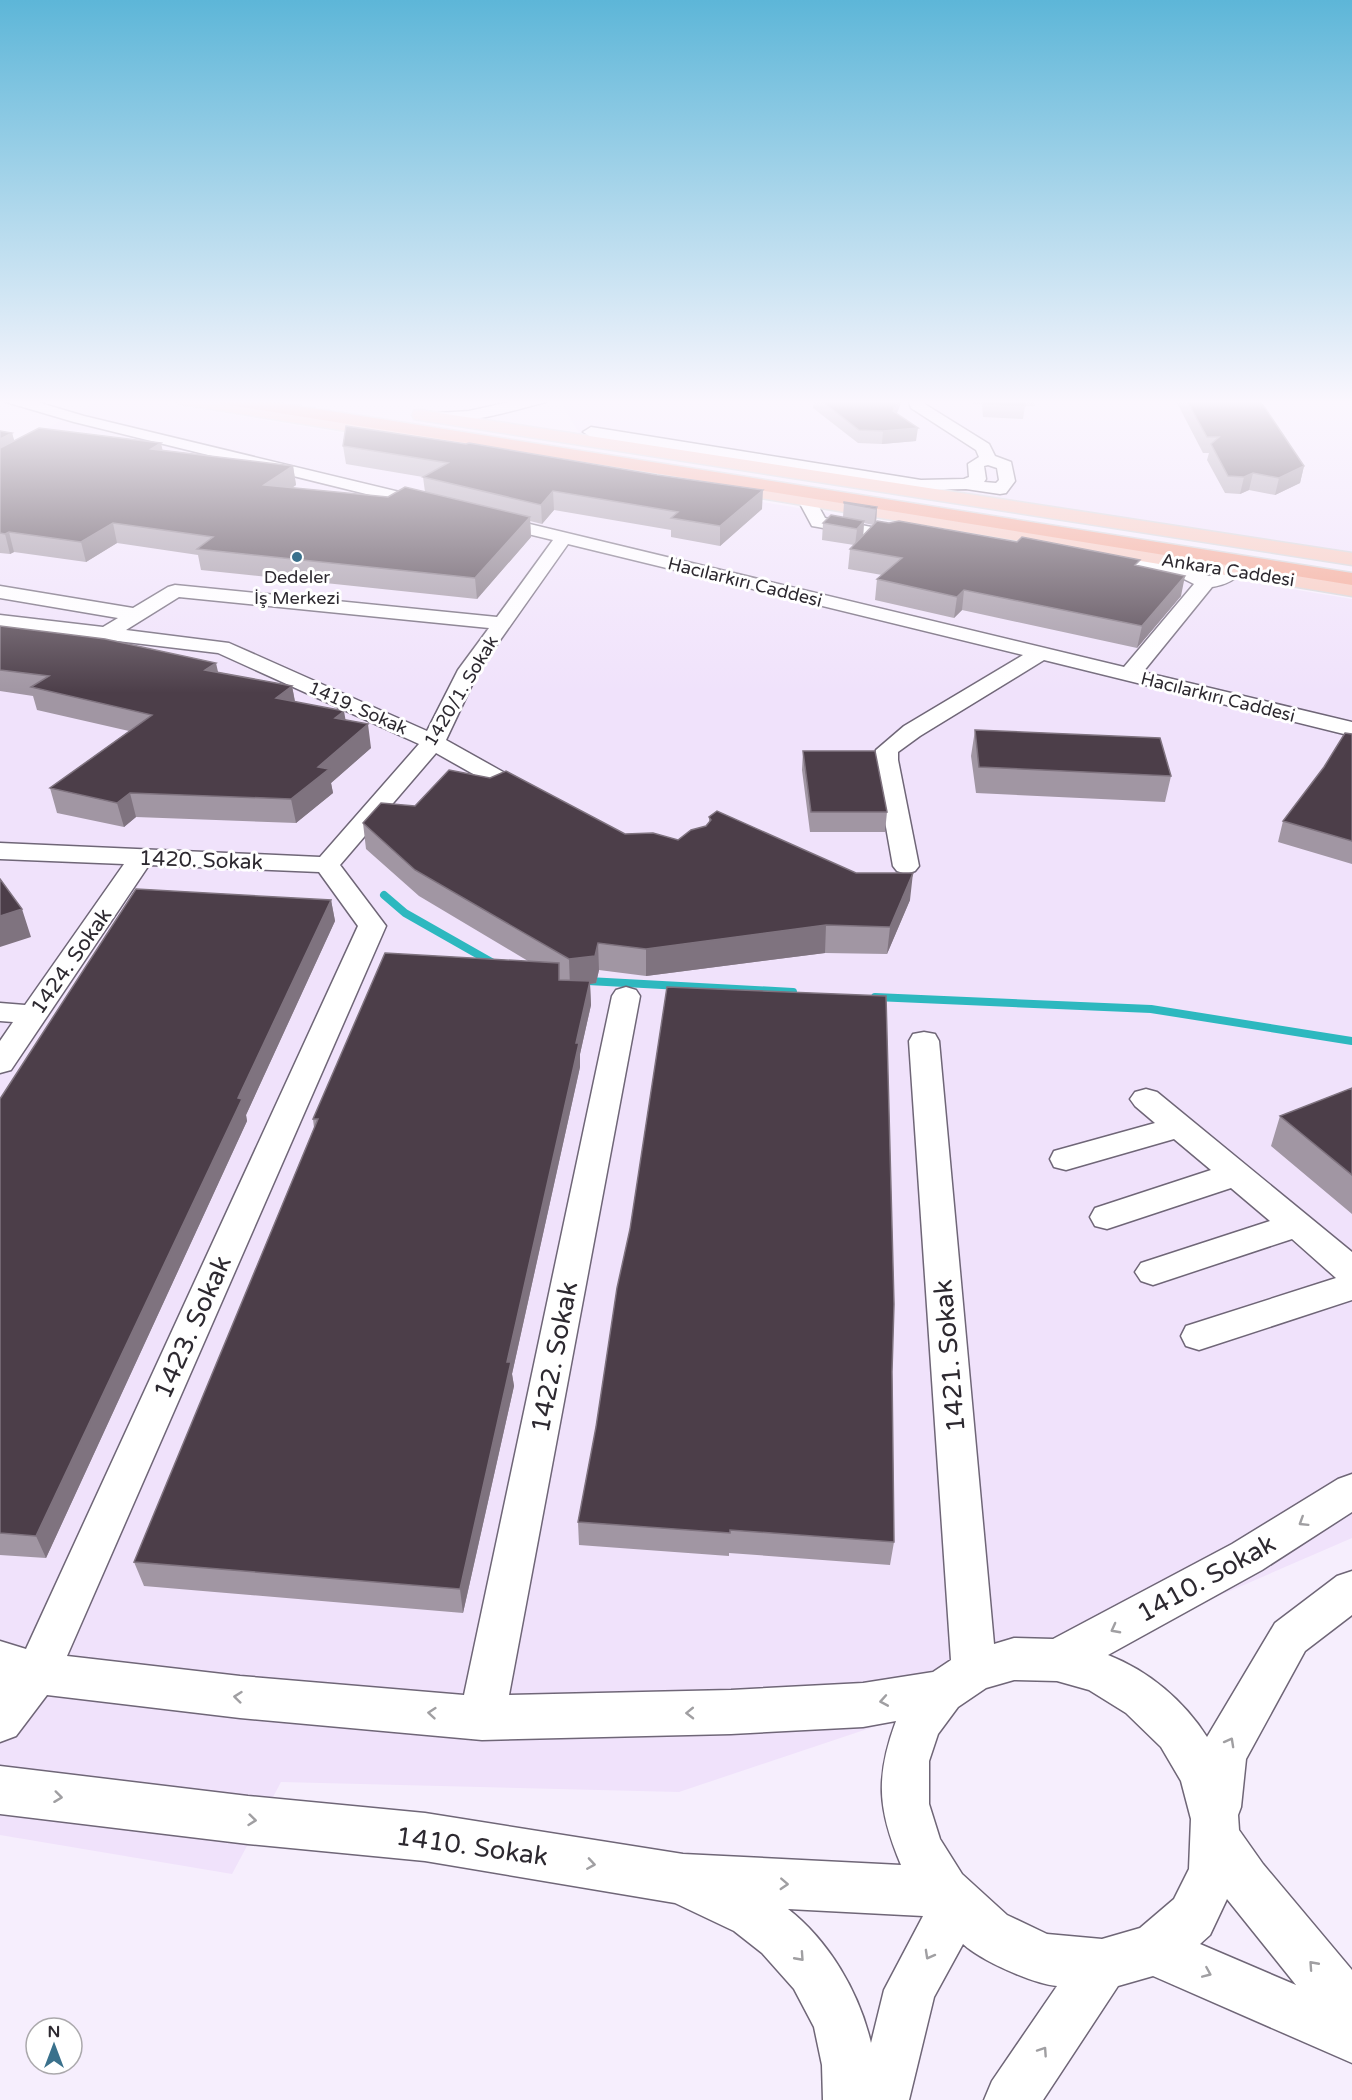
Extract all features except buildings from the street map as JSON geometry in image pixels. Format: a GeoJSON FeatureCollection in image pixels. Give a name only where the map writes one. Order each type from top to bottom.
{"type":"FeatureCollection","features":[{"type":"Feature","properties":{"kind":"highway"},"geometry":{"type":"LineString","coordinates":[[794,497],[943,519]]}},
{"type":"Feature","properties":{"kind":"highway","name":"Ankara Caddesi"},"geometry":{"type":"LineString","coordinates":[[811,497],[943,519],[1352,579]]}},
{"type":"Feature","properties":{"kind":"highway","name":"Ankara Caddesi"},"geometry":{"type":"LineString","coordinates":[[891,497],[1352,569]]}},
{"type":"Feature","properties":{"kind":"main road","name":"Ankara Caddesi"},"geometry":{"type":"LineString","coordinates":[[788,497],[943,519],[1125,553],[1352,590]]}},
{"type":"Feature","properties":{"kind":"main road","name":"Ankara Caddesi"},"geometry":{"type":"LineString","coordinates":[[942,497],[1352,559]]}},
{"type":"Feature","properties":{"kind":"main road"},"geometry":{"type":"LineString","coordinates":[[1010,497],[1025,510]]}},
{"type":"Feature","properties":{"kind":"street"},"geometry":{"type":"LineString","coordinates":[[399,497],[448,509]]}},
{"type":"Feature","properties":{"kind":"street","name":"Hacılarkırı Caddesi"},"geometry":{"type":"LineString","coordinates":[[472,515],[1352,729]]}},
{"type":"Feature","properties":{"kind":"street","name":"1420/1. Sokak"},"geometry":{"type":"LineString","coordinates":[[327,865],[433,742],[469,670],[564,537]]}},
{"type":"Feature","properties":{"kind":"street"},"geometry":{"type":"LineString","coordinates":[[1125,553],[1120,560],[1179,569],[1206,582],[1220,580],[1233,571]]}},
{"type":"Feature","properties":{"kind":"street"},"geometry":{"type":"LineString","coordinates":[[1129,675],[1206,582]]}},
{"type":"Feature","properties":{"kind":"street"},"geometry":{"type":"LineString","coordinates":[[107,633],[176,591],[502,623]]}},
{"type":"Feature","properties":{"kind":"street"},"geometry":{"type":"LineString","coordinates":[[0,592],[137,615]]}},
{"type":"Feature","properties":{"kind":"street","name":"1419. Sokak"},"geometry":{"type":"LineString","coordinates":[[0,621],[222,647],[433,742],[545,805]]}},
{"type":"Feature","properties":{"kind":"street"},"geometry":{"type":"LineString","coordinates":[[906,866],[886,760],[887,750],[912,731],[1040,654]]}},
{"type":"Feature","properties":{"kind":"street","name":"1420. Sokak"},"geometry":{"type":"LineString","coordinates":[[0,851],[327,865]]}},
{"type":"Feature","properties":{"kind":"street","name":"1424. Sokak"},"geometry":{"type":"LineString","coordinates":[[0,1064],[141,858]]}},
{"type":"Feature","properties":{"kind":"street","name":"1423. Sokak"},"geometry":{"type":"LineString","coordinates":[[0,1720],[18,1667],[372,926],[327,865]]}},
{"type":"Feature","properties":{"kind":"street","name":"1422. Sokak"},"geometry":{"type":"LineString","coordinates":[[482,1718],[626,996]]}},
{"type":"Feature","properties":{"kind":"street"},"geometry":{"type":"LineString","coordinates":[[0,1012],[34,1014]]}},
{"type":"Feature","properties":{"kind":"street","name":"1421. Sokak"},"geometry":{"type":"LineString","coordinates":[[924,1041],[958,1681]]}},
{"type":"Feature","properties":{"kind":"street"},"geometry":{"type":"LineString","coordinates":[[1146,1099],[1352,1271]]}},
{"type":"Feature","properties":{"kind":"street"},"geometry":{"type":"LineString","coordinates":[[1066,1159],[1179,1127]]}},
{"type":"Feature","properties":{"kind":"street"},"geometry":{"type":"LineString","coordinates":[[1107,1217],[1236,1174]]}},
{"type":"Feature","properties":{"kind":"street"},"geometry":{"type":"LineString","coordinates":[[1153,1272],[1297,1225]]}},
{"type":"Feature","properties":{"kind":"street"},"geometry":{"type":"LineString","coordinates":[[1199,1336],[1352,1286]]}},
{"type":"Feature","properties":{"kind":"street","name":"1410. Sokak"},"geometry":{"type":"LineString","coordinates":[[1057,1660],[1247,1557],[1352,1491]]}},
{"type":"Feature","properties":{"kind":"street"},"geometry":{"type":"LineString","coordinates":[[958,1681],[918,1723],[906,1761],[905,1804],[919,1850],[951,1898],[989,1933],[1044,1959],[1102,1965],[1154,1950],[1192,1917],[1214,1872],[1215,1828],[1223,1754],[1290,1637],[1352,1590]]}},
{"type":"Feature","properties":{"kind":"street"},"geometry":{"type":"LineString","coordinates":[[18,1667],[240,1697],[482,1718],[731,1712],[851,1706],[958,1681],[1014,1659],[1057,1660],[1101,1673],[1142,1698],[1177,1731],[1202,1773],[1215,1828],[1233,1867],[1352,2009]]}},
{"type":"Feature","properties":{"kind":"street","name":"1410. Sokak"},"geometry":{"type":"LineString","coordinates":[[0,1790],[248,1820],[425,1837],[683,1880],[951,1898]]}},
{"type":"Feature","properties":{"kind":"street"},"geometry":{"type":"LineString","coordinates":[[683,1880],[752,1913],[780,1935],[812,1971],[838,2020],[849,2065],[850,2100]]}},
{"type":"Feature","properties":{"kind":"street"},"geometry":{"type":"LineString","coordinates":[[880,2100],[886,2090],[910,1990],[951,1898]]}},
{"type":"Feature","properties":{"kind":"street"},"geometry":{"type":"LineString","coordinates":[[1154,1950],[1352,2036]]}},
{"type":"Feature","properties":{"kind":"street"},"geometry":{"type":"LineString","coordinates":[[1011,2100],[1102,1965]]}},
{"type":"Feature","properties":{"kind":"shaded area"},"geometry":{"type":"Polygon","coordinates":[[[0,497],[732,497],[1352,599],[1352,1538],[1064,1663],[679,1792],[281,1782],[232,1874],[0,1835],[0,497]]]}},
{"type":"Feature","properties":{"kind":"shaded area"},"geometry":{"type":"Polygon","coordinates":[[[991,497],[1352,497],[1352,553],[991,497]]]}},
{"type":"Feature","properties":{"kind":"waterway"},"geometry":{"type":"LineString","coordinates":[[384,895],[405,913],[493,963]]}},
{"type":"Feature","properties":{"kind":"waterway"},"geometry":{"type":"LineString","coordinates":[[588,981],[793,992]]}},
{"type":"Feature","properties":{"kind":"waterway"},"geometry":{"type":"LineString","coordinates":[[875,997],[1151,1009],[1352,1041]]}},
{"type":"Feature","properties":{"kind":"place","name":"Dedeler İş Merkezi"},"geometry":{"type":"Point","coordinates":[297,557]}}]}
